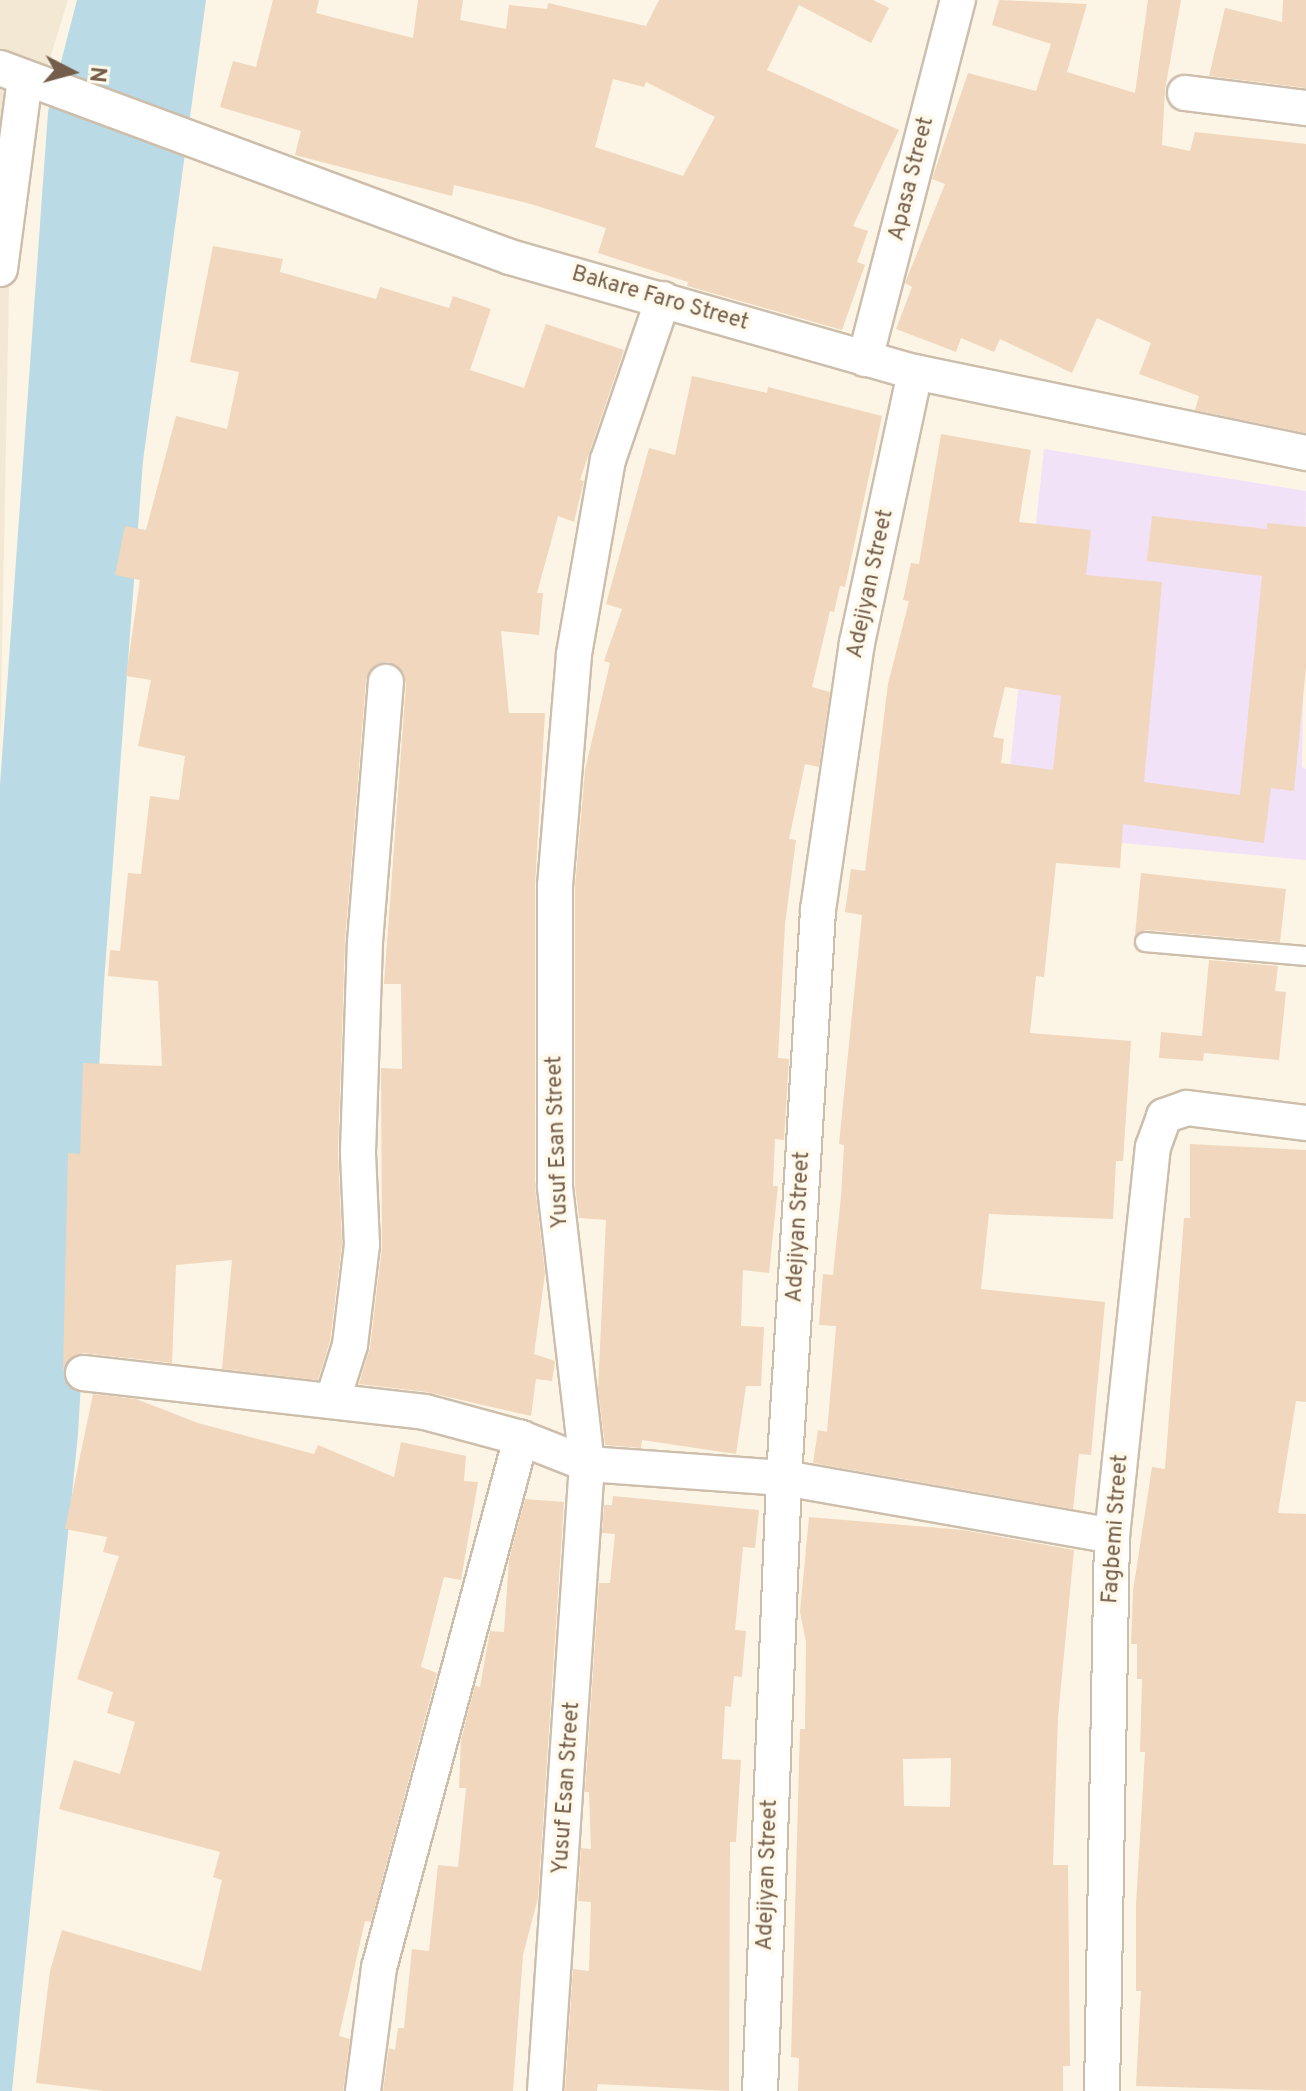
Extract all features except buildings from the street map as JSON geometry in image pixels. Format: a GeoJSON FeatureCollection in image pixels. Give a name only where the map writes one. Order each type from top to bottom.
{"type":"FeatureCollection","features":[{"type":"Feature","properties":{"kind":"street","name":"Apasa Street"},"geometry":{"type":"LineString","coordinates":[[865,359],[958,0]]}},
{"type":"Feature","properties":{"kind":"street","name":"Bakare Faro Street"},"geometry":{"type":"LineString","coordinates":[[19,76],[510,257],[915,372],[1306,453]]}},
{"type":"Feature","properties":{"kind":"street"},"geometry":{"type":"LineString","coordinates":[[0,269],[19,76]]}},
{"type":"Feature","properties":{"kind":"street"},"geometry":{"type":"LineString","coordinates":[[1185,93],[1306,108]]}},
{"type":"Feature","properties":{"kind":"street","name":"Yusuf Esan Street"},"geometry":{"type":"LineString","coordinates":[[545,2091],[587,1464],[555,1186],[555,886],[574,654],[608,460],[663,299]]}},
{"type":"Feature","properties":{"kind":"street","name":"Adejiyan Street"},"geometry":{"type":"LineString","coordinates":[[760,2091],[784,1478],[818,910],[857,643],[915,372]]}},
{"type":"Feature","properties":{"kind":"street"},"geometry":{"type":"LineString","coordinates":[[333,1399],[350,1345],[362,1245],[358,1152],[365,942],[386,682]]}},
{"type":"Feature","properties":{"kind":"street","name":"Fagbemi Street"},"geometry":{"type":"LineString","coordinates":[[1102,2091],[1112,1536],[1153,1147],[1164,1116],[1187,1108],[1306,1123]]}},
{"type":"Feature","properties":{"kind":"street"},"geometry":{"type":"LineString","coordinates":[[83,1373],[333,1399],[425,1412],[521,1438],[587,1464],[784,1478],[1112,1536]]}},
{"type":"Feature","properties":{"kind":"street"},"geometry":{"type":"LineString","coordinates":[[363,2091],[379,1968],[521,1438]]}},
{"type":"Feature","properties":{"kind":"lane"},"geometry":{"type":"LineString","coordinates":[[1145,942],[1306,956]]}},
{"type":"Feature","properties":{"kind":"shaded area"},"geometry":{"type":"Polygon","coordinates":[[[0,0],[68,0],[11,186],[0,756],[0,0]]]}},
{"type":"Feature","properties":{"kind":"shaded area"},"geometry":{"type":"Polygon","coordinates":[[[1044,449],[1306,491],[1302,767],[1306,769],[1306,860],[1003,832],[1044,449]]]}},
{"type":"Feature","properties":{"kind":"water"},"geometry":{"type":"Polygon","coordinates":[[[77,0],[206,0],[143,461],[104,982],[78,1434],[12,2091],[0,2091],[0,785],[48,112],[77,0]]]}}]}
